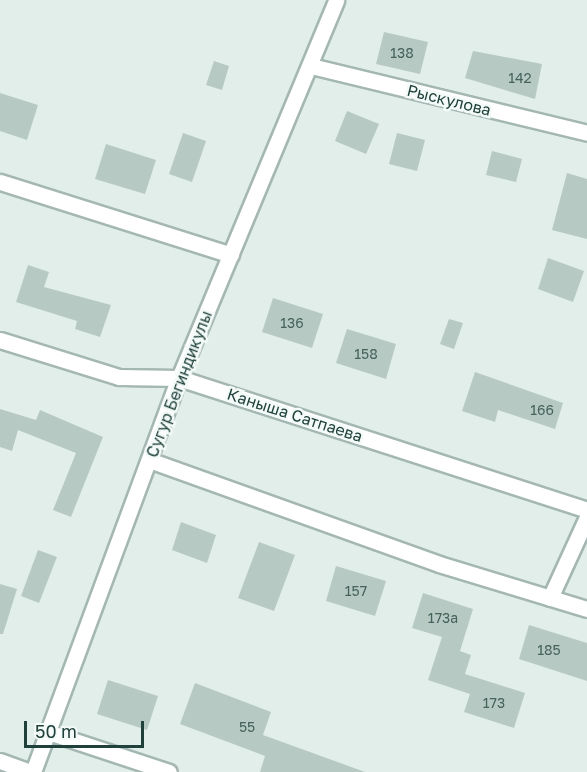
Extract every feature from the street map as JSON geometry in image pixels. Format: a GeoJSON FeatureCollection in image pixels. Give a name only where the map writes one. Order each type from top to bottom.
{"type":"FeatureCollection","features":[{"type":"Feature","properties":{"kind":"street","name":"Сугур Бегиндикулы"},"geometry":{"type":"LineString","coordinates":[[32,772],[51,733],[179,378],[311,66],[336,0]]}},
{"type":"Feature","properties":{"kind":"street","name":"Рыскулова"},"geometry":{"type":"LineString","coordinates":[[311,66],[587,134]]}},
{"type":"Feature","properties":{"kind":"street"},"geometry":{"type":"LineString","coordinates":[[0,182],[231,255]]}},
{"type":"Feature","properties":{"kind":"street","name":"Каныша Сатпаева"},"geometry":{"type":"LineString","coordinates":[[0,340],[119,377],[179,378],[587,510]]}},
{"type":"Feature","properties":{"kind":"street"},"geometry":{"type":"LineString","coordinates":[[149,460],[587,609]]}},
{"type":"Feature","properties":{"kind":"street"},"geometry":{"type":"LineString","coordinates":[[550,598],[587,517]]}},
{"type":"Feature","properties":{"kind":"street"},"geometry":{"type":"LineString","coordinates":[[51,733],[170,772]]}},
{"type":"Feature","properties":{"kind":"street"},"geometry":{"type":"LineString","coordinates":[[0,761],[32,772]]}},
{"type":"Feature","properties":{"kind":"building"},"geometry":{"type":"Polygon","coordinates":[[[384,32],[428,42],[420,74],[376,64],[384,32]]]}},
{"type":"Feature","properties":{"kind":"building"},"geometry":{"type":"Polygon","coordinates":[[[473,51],[542,64],[535,99],[465,78],[473,51]]]}},
{"type":"Feature","properties":{"kind":"building"},"geometry":{"type":"Polygon","coordinates":[[[214,61],[229,66],[222,90],[206,85],[214,61]]]}},
{"type":"Feature","properties":{"kind":"building"},"geometry":{"type":"Polygon","coordinates":[[[0,93],[38,105],[27,140],[0,131],[0,93]]]}},
{"type":"Feature","properties":{"kind":"building"},"geometry":{"type":"Polygon","coordinates":[[[347,111],[379,124],[366,154],[335,141],[347,111]]]}},
{"type":"Feature","properties":{"kind":"building"},"geometry":{"type":"Polygon","coordinates":[[[183,133],[206,141],[192,182],[169,174],[183,133]]]}},
{"type":"Feature","properties":{"kind":"building"},"geometry":{"type":"Polygon","coordinates":[[[397,133],[425,140],[417,171],[389,164],[397,133]]]}},
{"type":"Feature","properties":{"kind":"building"},"geometry":{"type":"Polygon","coordinates":[[[106,144],[156,160],[145,194],[95,179],[106,144]]]}},
{"type":"Feature","properties":{"kind":"building"},"geometry":{"type":"Polygon","coordinates":[[[492,151],[522,159],[516,182],[486,175],[492,151]]]}},
{"type":"Feature","properties":{"kind":"building"},"geometry":{"type":"Polygon","coordinates":[[[567,173],[587,179],[587,239],[552,230],[567,173]]]}},
{"type":"Feature","properties":{"kind":"building"},"geometry":{"type":"Polygon","coordinates":[[[548,258],[584,271],[573,302],[538,289],[548,258]]]}},
{"type":"Feature","properties":{"kind":"building"},"geometry":{"type":"Polygon","coordinates":[[[28,265],[49,272],[44,287],[111,305],[100,337],[75,329],[77,321],[16,302],[28,265]]]}},
{"type":"Feature","properties":{"kind":"building"},"geometry":{"type":"Polygon","coordinates":[[[273,298],[323,314],[312,348],[262,332],[273,298]]]}},
{"type":"Feature","properties":{"kind":"building"},"geometry":{"type":"Polygon","coordinates":[[[449,319],[463,323],[454,349],[440,344],[449,319]]]}},
{"type":"Feature","properties":{"kind":"building"},"geometry":{"type":"Polygon","coordinates":[[[347,329],[396,344],[386,379],[336,363],[347,329]]]}},
{"type":"Feature","properties":{"kind":"building"},"geometry":{"type":"Polygon","coordinates":[[[475,372],[563,403],[555,429],[498,410],[495,422],[462,411],[475,372]]]}},
{"type":"Feature","properties":{"kind":"building"},"geometry":{"type":"Polygon","coordinates":[[[0,409],[36,420],[40,410],[103,437],[71,517],[53,510],[76,453],[18,430],[12,451],[0,447],[0,409]]]}},
{"type":"Feature","properties":{"kind":"building"},"geometry":{"type":"Polygon","coordinates":[[[181,522],[216,535],[207,563],[172,550],[181,522]]]}},
{"type":"Feature","properties":{"kind":"building"},"geometry":{"type":"Polygon","coordinates":[[[259,542],[295,555],[274,611],[238,598],[259,542]]]}},
{"type":"Feature","properties":{"kind":"building"},"geometry":{"type":"Polygon","coordinates":[[[38,550],[57,557],[39,603],[21,596],[38,550]]]}},
{"type":"Feature","properties":{"kind":"building"},"geometry":{"type":"Polygon","coordinates":[[[336,566],[386,581],[375,616],[326,601],[336,566]]]}},
{"type":"Feature","properties":{"kind":"building"},"geometry":{"type":"Polygon","coordinates":[[[0,584],[17,589],[3,634],[0,634],[0,584]]]}},
{"type":"Feature","properties":{"kind":"building"},"geometry":{"type":"Polygon","coordinates":[[[423,593],[473,609],[460,651],[471,655],[465,674],[525,693],[514,728],[464,712],[470,694],[428,680],[442,637],[412,628],[423,593]]]}},
{"type":"Feature","properties":{"kind":"building"},"geometry":{"type":"Polygon","coordinates":[[[529,625],[587,643],[587,681],[519,659],[529,625]]]}},
{"type":"Feature","properties":{"kind":"building"},"geometry":{"type":"Polygon","coordinates":[[[108,680],[158,696],[147,730],[97,714],[108,680]]]}},
{"type":"Feature","properties":{"kind":"building"},"geometry":{"type":"Polygon","coordinates":[[[195,683],[271,712],[263,735],[365,772],[260,772],[265,756],[180,724],[195,683]]]}}]}
